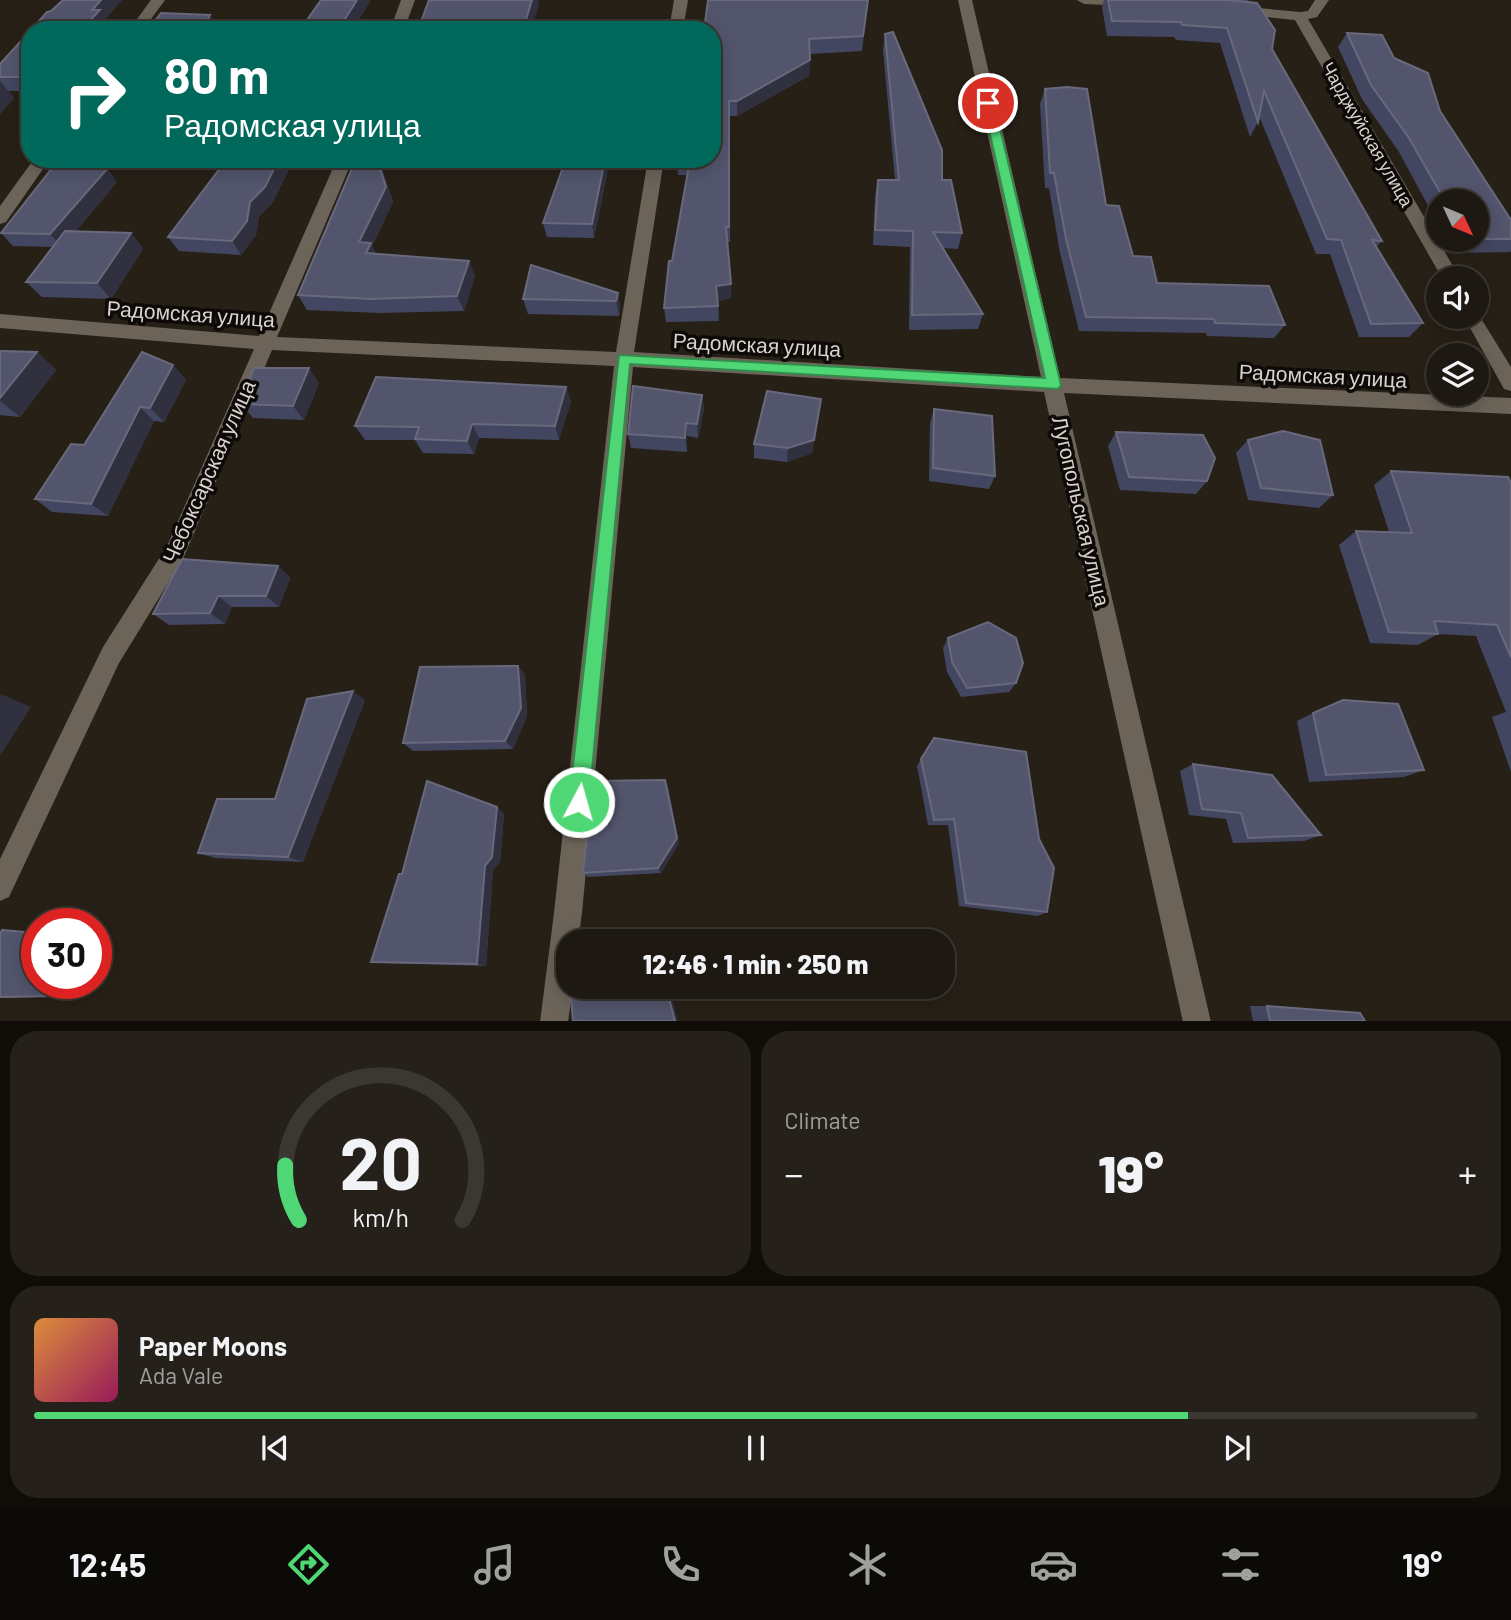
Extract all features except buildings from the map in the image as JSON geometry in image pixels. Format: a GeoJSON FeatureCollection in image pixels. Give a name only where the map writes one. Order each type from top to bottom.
{"type":"FeatureCollection","features":[{"type":"Feature","properties":{"kind":"street"},"geometry":{"type":"LineString","coordinates":[[143,21],[158,0]]}},
{"type":"Feature","properties":{"kind":"street"},"geometry":{"type":"LineString","coordinates":[[400,21],[408,0]]}},
{"type":"Feature","properties":{"kind":"street"},"geometry":{"type":"LineString","coordinates":[[678,21],[681,0]]}},
{"type":"Feature","properties":{"kind":"street","name":"Лугопольская улица"},"geometry":{"type":"LineString","coordinates":[[965,0],[1197,1021]]}},
{"type":"Feature","properties":{"kind":"street"},"geometry":{"type":"LineString","coordinates":[[1084,0],[1146,2]]}},
{"type":"Feature","properties":{"kind":"street"},"geometry":{"type":"LineString","coordinates":[[1227,9],[1300,16],[1312,14],[1322,0]]}},
{"type":"Feature","properties":{"kind":"street","name":"Чарджуйская улица"},"geometry":{"type":"LineString","coordinates":[[1300,16],[1444,266]]}},
{"type":"Feature","properties":{"kind":"street"},"geometry":{"type":"LineString","coordinates":[[0,218],[36,168]]}},
{"type":"Feature","properties":{"kind":"street","name":"Чебоксарская улица"},"geometry":{"type":"LineString","coordinates":[[0,888],[111,655],[175,552],[341,168]]}},
{"type":"Feature","properties":{"kind":"street"},"geometry":{"type":"LineString","coordinates":[[554,1021],[568,913],[624,359],[655,168]]}},
{"type":"Feature","properties":{"kind":"street","name":"Радомская улица"},"geometry":{"type":"LineString","coordinates":[[0,321],[265,343],[624,359],[1053,385],[1511,406]]}},
{"type":"Feature","properties":{"kind":"street"},"geometry":{"type":"LineString","coordinates":[[1480,329],[1511,384]]}},
{"type":"Feature","properties":{"kind":"route"},"geometry":{"type":"LineString","coordinates":[[579,802],[624,359],[1053,385],[988,103]]}}]}
